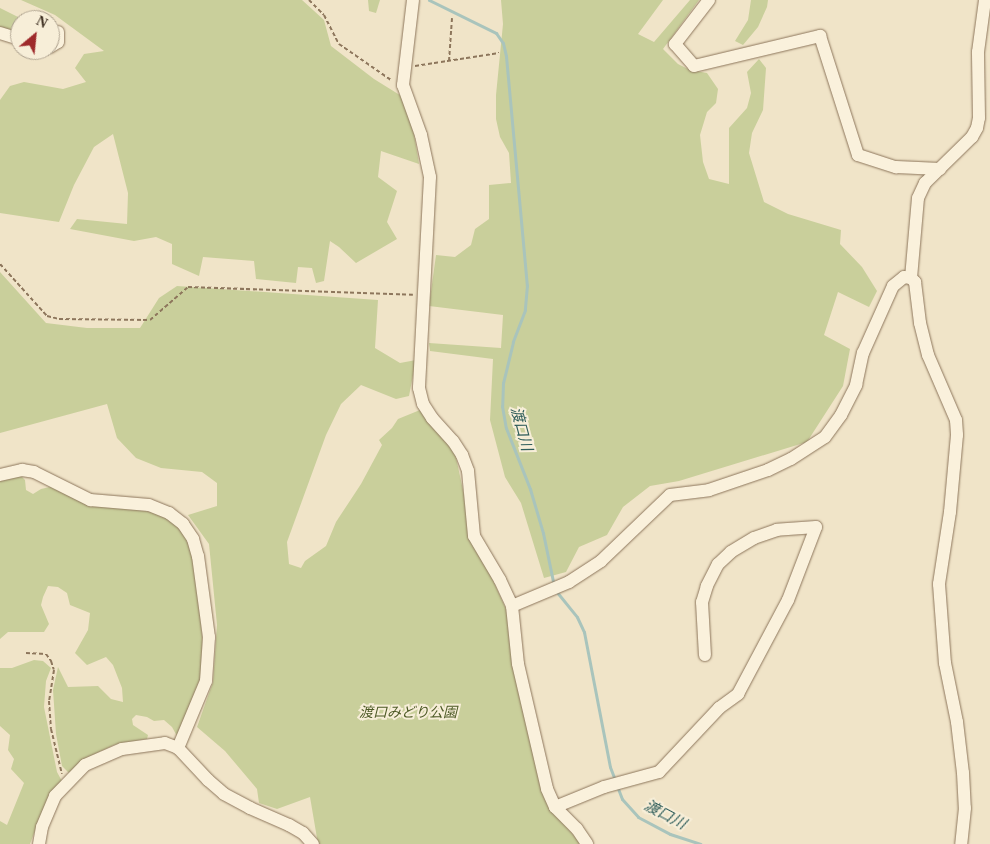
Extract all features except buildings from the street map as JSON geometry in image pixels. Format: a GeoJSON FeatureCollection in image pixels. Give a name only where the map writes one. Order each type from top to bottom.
{"type":"FeatureCollection","features":[{"type":"Feature","properties":{"kind":"street"},"geometry":{"type":"LineString","coordinates":[[413,0],[404,85],[421,135],[430,177],[419,388],[423,404],[462,455],[468,471],[474,536],[500,580],[512,606],[518,664],[548,789],[555,807],[577,829],[587,844]]}},
{"type":"Feature","properties":{"kind":"street"},"geometry":{"type":"LineString","coordinates":[[709,0],[675,44],[694,66],[820,36],[858,155],[896,167],[940,169]]}},
{"type":"Feature","properties":{"kind":"street"},"geometry":{"type":"LineString","coordinates":[[911,278],[918,198],[925,183],[972,137],[984,118],[978,52],[985,0]]}},
{"type":"Feature","properties":{"kind":"street"},"geometry":{"type":"LineString","coordinates":[[512,606],[569,582],[601,561],[670,495],[709,490],[768,470],[791,459],[825,437],[841,415],[856,385],[863,353],[892,287],[904,277],[911,278],[915,282],[920,323],[928,355],[956,420],[957,435],[950,512],[939,584],[944,663],[957,722],[963,774],[964,808],[960,844]]}},
{"type":"Feature","properties":{"kind":"street"},"geometry":{"type":"LineString","coordinates":[[0,475],[22,470],[34,472],[90,500],[149,505],[170,512],[183,524],[193,539],[198,556],[209,637],[206,681],[178,748]]}},
{"type":"Feature","properties":{"kind":"street"},"geometry":{"type":"LineString","coordinates":[[555,807],[604,787],[659,772],[719,708],[738,694],[788,600],[816,528],[777,530],[754,538],[731,552],[718,564],[706,586],[702,602],[704,655]]}},
{"type":"Feature","properties":{"kind":"street"},"geometry":{"type":"LineString","coordinates":[[39,844],[42,826],[55,796],[85,765],[122,749],[165,742],[178,748],[224,794],[289,825],[303,833],[313,844]]}},
{"type":"Feature","properties":{"kind":"path"},"geometry":{"type":"LineString","coordinates":[[309,0],[324,15],[339,44],[392,81],[404,85]]}},
{"type":"Feature","properties":{"kind":"path"},"geometry":{"type":"LineString","coordinates":[[449,61],[452,18]]}},
{"type":"Feature","properties":{"kind":"path"},"geometry":{"type":"LineString","coordinates":[[406,67],[499,53]]}},
{"type":"Feature","properties":{"kind":"path"},"geometry":{"type":"LineString","coordinates":[[0,264],[47,316],[60,319],[150,320],[188,288],[423,296]]}},
{"type":"Feature","properties":{"kind":"path"},"geometry":{"type":"LineString","coordinates":[[26,653],[46,654],[54,670],[49,701],[51,729],[62,773],[69,782]]}},
{"type":"Feature","properties":{"kind":"green space"},"geometry":{"type":"Polygon","coordinates":[[[21,0],[302,0],[324,20],[331,46],[374,79],[403,97],[414,134],[419,164],[381,151],[378,177],[397,191],[387,222],[397,239],[356,263],[330,241],[324,281],[316,283],[312,268],[298,267],[296,283],[256,279],[254,261],[203,257],[199,276],[172,264],[172,244],[156,237],[134,241],[70,229],[77,219],[127,224],[128,193],[113,134],[94,147],[74,185],[59,222],[0,213],[0,100],[10,86],[24,82],[63,89],[86,82],[75,68],[84,54],[104,51],[60,19],[60,10],[44,10],[21,0]]]}},
{"type":"Feature","properties":{"kind":"green space"},"geometry":{"type":"Polygon","coordinates":[[[368,0],[380,0],[376,13],[369,11],[368,0]]]}},
{"type":"Feature","properties":{"kind":"green space"},"geometry":{"type":"Polygon","coordinates":[[[501,0],[663,0],[638,34],[654,42],[690,0],[699,0],[663,49],[678,64],[690,70],[707,73],[718,89],[716,103],[707,112],[700,135],[703,162],[709,179],[729,184],[729,128],[747,108],[751,93],[747,72],[759,59],[766,68],[763,110],[752,133],[749,153],[764,202],[788,214],[841,230],[840,244],[862,267],[877,291],[869,307],[838,292],[824,335],[850,349],[843,386],[807,442],[679,481],[650,486],[623,507],[607,535],[579,547],[566,572],[544,578],[521,503],[505,477],[490,420],[493,359],[430,351],[429,343],[501,348],[503,315],[429,306],[436,255],[455,257],[471,245],[475,229],[489,219],[489,185],[511,183],[509,153],[500,137],[496,119],[496,95],[503,24],[501,0]]]}},
{"type":"Feature","properties":{"kind":"green space"},"geometry":{"type":"Polygon","coordinates":[[[751,0],[768,0],[758,27],[743,45],[735,41],[748,20],[751,0]]]}},
{"type":"Feature","properties":{"kind":"green space"},"geometry":{"type":"Polygon","coordinates":[[[0,8],[10,13],[10,30],[0,28],[0,8]]]}},
{"type":"Feature","properties":{"kind":"green space","name":"渡口みどり公園"},"geometry":{"type":"Polygon","coordinates":[[[0,272],[46,323],[87,328],[140,328],[159,298],[177,286],[378,300],[375,348],[400,363],[416,360],[409,396],[396,399],[361,385],[341,404],[326,435],[287,542],[289,564],[301,568],[305,561],[326,546],[336,522],[361,484],[382,445],[379,440],[392,428],[398,419],[420,410],[455,453],[473,536],[506,609],[551,809],[581,844],[318,844],[310,797],[277,809],[259,803],[257,789],[225,751],[197,727],[213,682],[217,625],[209,544],[188,515],[217,506],[217,483],[202,472],[161,468],[136,458],[117,438],[107,404],[0,433],[0,272]]]}},
{"type":"Feature","properties":{"kind":"green space"},"geometry":{"type":"Polygon","coordinates":[[[21,476],[25,480],[26,490],[33,494],[41,489],[54,486],[124,507],[156,513],[172,521],[183,532],[190,547],[196,570],[205,667],[177,736],[172,727],[164,720],[154,721],[147,717],[136,715],[132,719],[133,725],[148,735],[147,739],[114,745],[95,754],[70,774],[62,766],[56,734],[53,690],[58,667],[68,687],[98,686],[111,699],[123,702],[122,688],[113,665],[106,657],[87,665],[75,653],[88,630],[90,613],[70,605],[67,593],[58,587],[48,586],[43,597],[41,605],[49,624],[44,632],[8,632],[0,639],[0,481],[21,476]]]}},
{"type":"Feature","properties":{"kind":"green space"},"geometry":{"type":"Polygon","coordinates":[[[34,660],[43,661],[51,668],[46,681],[44,707],[57,772],[63,783],[42,812],[30,844],[0,844],[0,821],[7,825],[24,783],[11,769],[14,759],[8,750],[10,735],[0,726],[0,668],[12,668],[34,660]]]}},
{"type":"Feature","properties":{"kind":"waterway","name":"渡口川"},"geometry":{"type":"LineString","coordinates":[[429,0],[496,33],[503,43],[506,56],[527,285],[525,310],[513,342],[503,383],[502,406],[506,428],[530,489],[543,533],[554,586]]}},
{"type":"Feature","properties":{"kind":"waterway","name":"渡口川"},"geometry":{"type":"LineString","coordinates":[[556,591],[577,617],[584,632],[610,767],[615,780]]}},
{"type":"Feature","properties":{"kind":"waterway","name":"渡口川"},"geometry":{"type":"LineString","coordinates":[[617,786],[622,799],[638,817],[670,834],[700,844]]}}]}
